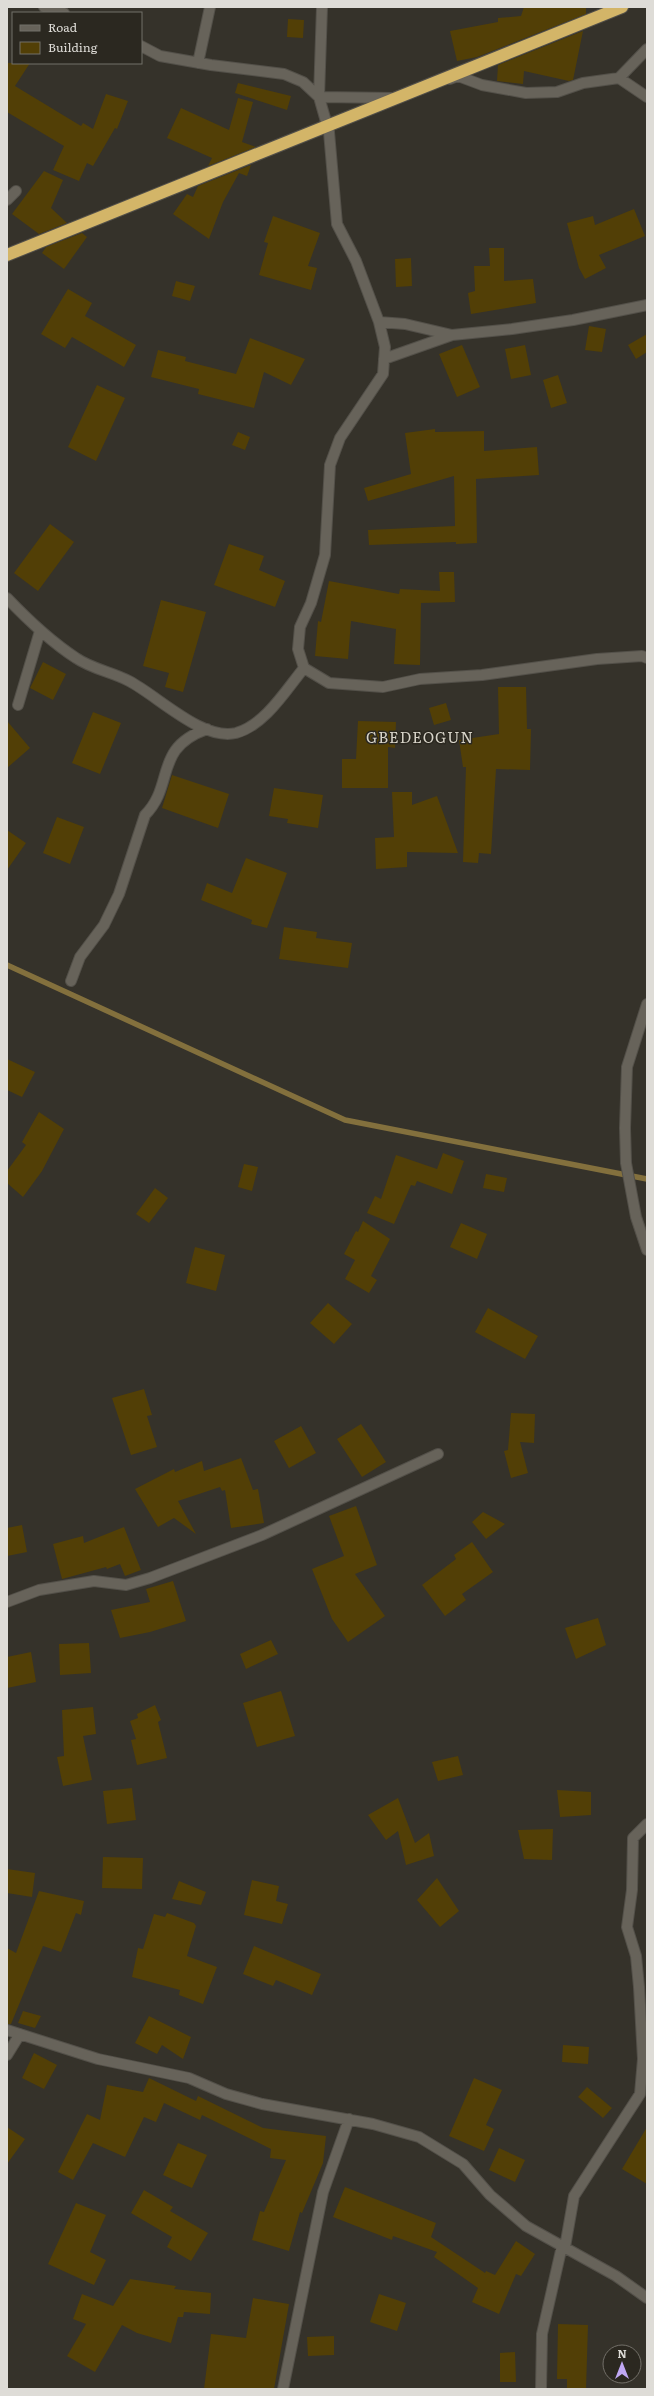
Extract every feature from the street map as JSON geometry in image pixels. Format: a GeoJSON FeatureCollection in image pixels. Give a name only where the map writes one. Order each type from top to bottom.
{"type":"FeatureCollection","features":[{"type":"Feature","properties":{"kind":"highway"},"geometry":{"type":"LineString","coordinates":[[7,255],[622,7]]}},
{"type":"Feature","properties":{"kind":"street"},"geometry":{"type":"LineString","coordinates":[[44,7],[61,12]]}},
{"type":"Feature","properties":{"kind":"street"},"geometry":{"type":"LineString","coordinates":[[198,63],[210,7]]}},
{"type":"Feature","properties":{"kind":"street"},"geometry":{"type":"LineString","coordinates":[[322,7],[319,97],[329,132],[337,224],[356,261],[379,322],[385,347],[383,374],[340,438],[330,465],[325,555],[311,604],[300,627],[298,649],[304,668],[329,683],[383,686],[420,679],[482,675],[596,659],[642,656],[647,658]]}},
{"type":"Feature","properties":{"kind":"street"},"geometry":{"type":"LineString","coordinates":[[142,47],[160,56],[198,63],[284,74],[303,82],[319,97],[397,98],[431,88],[458,76],[482,85],[526,93],[557,92],[583,83],[619,78],[647,49]]}},
{"type":"Feature","properties":{"kind":"street"},"geometry":{"type":"LineString","coordinates":[[619,78],[647,97]]}},
{"type":"Feature","properties":{"kind":"street"},"geometry":{"type":"LineString","coordinates":[[7,200],[16,191]]}},
{"type":"Feature","properties":{"kind":"street"},"geometry":{"type":"LineString","coordinates":[[384,359],[452,335],[512,329],[573,320],[647,305]]}},
{"type":"Feature","properties":{"kind":"street"},"geometry":{"type":"LineString","coordinates":[[379,322],[405,324],[452,335]]}},
{"type":"Feature","properties":{"kind":"street"},"geometry":{"type":"LineString","coordinates":[[7,598],[40,631],[77,659],[128,681],[196,724],[218,733],[236,733],[259,720],[304,668]]}},
{"type":"Feature","properties":{"kind":"street"},"geometry":{"type":"LineString","coordinates":[[18,705],[40,631]]}},
{"type":"Feature","properties":{"kind":"street"},"geometry":{"type":"LineString","coordinates":[[70,981],[80,957],[104,925],[119,894],[145,815],[154,806],[172,754],[194,734],[207,729]]}},
{"type":"Feature","properties":{"kind":"street"},"geometry":{"type":"LineString","coordinates":[[647,1004],[627,1067],[625,1128],[626,1163],[636,1217],[647,1250]]}},
{"type":"Feature","properties":{"kind":"street"},"geometry":{"type":"LineString","coordinates":[[7,1602],[39,1590],[94,1581],[126,1584],[150,1578],[262,1535],[438,1454]]}},
{"type":"Feature","properties":{"kind":"street"},"geometry":{"type":"LineString","coordinates":[[541,2389],[542,2334],[574,2196],[640,2094],[643,2059],[638,1979],[636,1956],[627,1927],[632,1890],[633,1838],[647,1824]]}},
{"type":"Feature","properties":{"kind":"street"},"geometry":{"type":"LineString","coordinates":[[7,2030],[98,2059],[189,2078],[226,2094],[262,2104],[349,2119],[419,2137],[463,2164],[490,2195],[526,2226],[616,2276],[647,2298]]}},
{"type":"Feature","properties":{"kind":"street"},"geometry":{"type":"LineString","coordinates":[[7,2055],[20,2034]]}},
{"type":"Feature","properties":{"kind":"street"},"geometry":{"type":"LineString","coordinates":[[283,2389],[323,2192],[349,2119]]}},
{"type":"Feature","properties":{"kind":"building"},"geometry":{"type":"Polygon","coordinates":[[[524,7],[586,7],[586,14],[477,57],[457,61],[450,31],[498,22],[498,18],[521,16],[524,7]]]}},
{"type":"Feature","properties":{"kind":"building"},"geometry":{"type":"Polygon","coordinates":[[[288,19],[304,20],[303,38],[287,37],[288,19]]]}},
{"type":"Feature","properties":{"kind":"building"},"geometry":{"type":"Polygon","coordinates":[[[583,31],[573,80],[569,81],[524,71],[523,84],[497,81],[498,65],[583,31]]]}},
{"type":"Feature","properties":{"kind":"building"},"geometry":{"type":"Polygon","coordinates":[[[7,63],[29,64],[15,86],[81,126],[83,123],[93,129],[106,94],[128,101],[117,129],[115,128],[93,166],[87,163],[79,181],[53,170],[64,146],[7,112],[7,63]]]}},
{"type":"Feature","properties":{"kind":"building"},"geometry":{"type":"Polygon","coordinates":[[[238,83],[291,96],[287,110],[235,93],[238,83]]]}},
{"type":"Feature","properties":{"kind":"building"},"geometry":{"type":"Polygon","coordinates":[[[238,98],[253,102],[242,142],[256,147],[208,166],[212,158],[167,138],[181,108],[229,130],[238,98]]]}},
{"type":"Feature","properties":{"kind":"building"},"geometry":{"type":"Polygon","coordinates":[[[251,165],[247,176],[239,173],[223,202],[209,239],[173,214],[187,194],[193,197],[198,186],[251,165]]]}},
{"type":"Feature","properties":{"kind":"building"},"geometry":{"type":"Polygon","coordinates":[[[44,171],[63,180],[51,208],[67,223],[39,234],[12,214],[44,171]]]}},
{"type":"Feature","properties":{"kind":"building"},"geometry":{"type":"Polygon","coordinates":[[[634,209],[645,236],[599,255],[606,268],[585,279],[579,268],[567,223],[593,216],[595,225],[634,209]]]}},
{"type":"Feature","properties":{"kind":"building"},"geometry":{"type":"Polygon","coordinates":[[[273,216],[320,233],[308,266],[317,268],[311,290],[259,275],[268,243],[264,242],[273,216]]]}},
{"type":"Feature","properties":{"kind":"building"},"geometry":{"type":"Polygon","coordinates":[[[82,233],[87,237],[64,269],[42,253],[46,247],[82,233]]]}},
{"type":"Feature","properties":{"kind":"building"},"geometry":{"type":"Polygon","coordinates":[[[489,248],[504,248],[504,281],[533,279],[536,303],[471,314],[468,293],[475,291],[474,266],[490,266],[489,248]]]}},
{"type":"Feature","properties":{"kind":"building"},"geometry":{"type":"Polygon","coordinates":[[[411,258],[412,286],[396,287],[395,259],[411,258]]]}},
{"type":"Feature","properties":{"kind":"building"},"geometry":{"type":"Polygon","coordinates":[[[176,281],[195,286],[190,301],[172,296],[176,281]]]}},
{"type":"Feature","properties":{"kind":"building"},"geometry":{"type":"Polygon","coordinates":[[[68,289],[92,303],[85,316],[136,345],[124,367],[72,337],[65,348],[41,334],[68,289]]]}},
{"type":"Feature","properties":{"kind":"building"},"geometry":{"type":"Polygon","coordinates":[[[589,326],[606,329],[602,352],[585,350],[589,326]]]}},
{"type":"Feature","properties":{"kind":"building"},"geometry":{"type":"Polygon","coordinates":[[[647,334],[647,352],[636,359],[628,345],[647,334]]]}},
{"type":"Feature","properties":{"kind":"building"},"geometry":{"type":"Polygon","coordinates":[[[250,338],[305,359],[291,385],[264,372],[254,408],[198,394],[199,389],[151,377],[158,350],[186,357],[185,361],[236,374],[250,338]]]}},
{"type":"Feature","properties":{"kind":"building"},"geometry":{"type":"Polygon","coordinates":[[[462,345],[480,387],[457,397],[439,354],[462,345]]]}},
{"type":"Feature","properties":{"kind":"building"},"geometry":{"type":"Polygon","coordinates":[[[525,345],[531,375],[511,379],[505,349],[525,345]]]}},
{"type":"Feature","properties":{"kind":"building"},"geometry":{"type":"Polygon","coordinates":[[[558,375],[567,403],[551,408],[543,380],[558,375]]]}},
{"type":"Feature","properties":{"kind":"building"},"geometry":{"type":"Polygon","coordinates":[[[97,385],[125,398],[96,461],[68,447],[97,385]]]}},
{"type":"Feature","properties":{"kind":"building"},"geometry":{"type":"Polygon","coordinates":[[[435,429],[435,432],[484,431],[484,451],[537,447],[539,475],[476,479],[477,543],[456,544],[456,542],[369,545],[368,530],[455,526],[454,476],[368,501],[364,488],[411,474],[405,433],[435,429]]]}},
{"type":"Feature","properties":{"kind":"building"},"geometry":{"type":"Polygon","coordinates":[[[238,432],[250,437],[245,450],[232,445],[238,432]]]}},
{"type":"Feature","properties":{"kind":"building"},"geometry":{"type":"Polygon","coordinates":[[[50,524],[74,542],[38,591],[14,573],[50,524]]]}},
{"type":"Feature","properties":{"kind":"building"},"geometry":{"type":"Polygon","coordinates":[[[229,544],[264,556],[259,570],[285,581],[275,607],[214,585],[229,544]]]}},
{"type":"Feature","properties":{"kind":"building"},"geometry":{"type":"Polygon","coordinates":[[[439,572],[454,572],[455,602],[421,603],[420,665],[394,664],[396,629],[351,621],[348,659],[315,656],[318,621],[321,622],[329,581],[399,594],[400,589],[440,591],[439,572]]]}},
{"type":"Feature","properties":{"kind":"building"},"geometry":{"type":"Polygon","coordinates":[[[161,600],[206,612],[183,692],[165,687],[169,673],[143,666],[161,600]]]}},
{"type":"Feature","properties":{"kind":"building"},"geometry":{"type":"Polygon","coordinates":[[[43,662],[66,674],[53,700],[30,688],[43,662]]]}},
{"type":"Feature","properties":{"kind":"building"},"geometry":{"type":"Polygon","coordinates":[[[498,687],[526,687],[527,729],[531,729],[530,770],[496,769],[491,854],[479,853],[478,863],[463,862],[466,767],[463,767],[459,740],[499,734],[498,687]]]}},
{"type":"Feature","properties":{"kind":"building"},"geometry":{"type":"Polygon","coordinates":[[[446,703],[451,720],[434,725],[429,708],[446,703]]]}},
{"type":"Feature","properties":{"kind":"building"},"geometry":{"type":"Polygon","coordinates":[[[93,712],[121,723],[100,774],[72,763],[93,712]]]}},
{"type":"Feature","properties":{"kind":"building"},"geometry":{"type":"Polygon","coordinates":[[[7,721],[30,748],[7,768],[7,721]]]}},
{"type":"Feature","properties":{"kind":"building"},"geometry":{"type":"Polygon","coordinates":[[[358,721],[396,722],[395,748],[388,747],[388,788],[342,788],[342,759],[356,759],[358,721]]]}},
{"type":"Feature","properties":{"kind":"building"},"geometry":{"type":"Polygon","coordinates":[[[172,775],[229,794],[218,828],[162,808],[172,775]]]}},
{"type":"Feature","properties":{"kind":"building"},"geometry":{"type":"Polygon","coordinates":[[[274,788],[323,795],[318,828],[287,823],[288,819],[269,816],[274,788]]]}},
{"type":"Feature","properties":{"kind":"building"},"geometry":{"type":"Polygon","coordinates":[[[392,792],[412,792],[412,805],[437,796],[458,853],[407,852],[407,867],[376,869],[375,838],[394,837],[392,792]]]}},
{"type":"Feature","properties":{"kind":"building"},"geometry":{"type":"Polygon","coordinates":[[[57,817],[84,827],[70,864],[43,853],[57,817]]]}},
{"type":"Feature","properties":{"kind":"building"},"geometry":{"type":"Polygon","coordinates":[[[7,830],[26,843],[7,870],[7,830]]]}},
{"type":"Feature","properties":{"kind":"building"},"geometry":{"type":"Polygon","coordinates":[[[246,858],[287,873],[267,928],[251,924],[252,920],[201,900],[207,883],[232,893],[246,858]]]}},
{"type":"Feature","properties":{"kind":"building"},"geometry":{"type":"Polygon","coordinates":[[[284,927],[317,932],[316,938],[352,943],[348,968],[279,959],[284,927]]]}},
{"type":"Feature","properties":{"kind":"building"},"geometry":{"type":"Polygon","coordinates":[[[7,1059],[35,1072],[22,1097],[7,1090],[7,1059]]]}},
{"type":"Feature","properties":{"kind":"building"},"geometry":{"type":"Polygon","coordinates":[[[39,1112],[64,1129],[42,1171],[23,1197],[7,1183],[7,1171],[26,1145],[22,1142],[39,1112]]]}},
{"type":"Feature","properties":{"kind":"building"},"geometry":{"type":"Polygon","coordinates":[[[443,1153],[464,1161],[452,1194],[417,1181],[415,1186],[411,1185],[394,1224],[367,1213],[375,1196],[381,1199],[396,1155],[437,1169],[443,1153]]]}},
{"type":"Feature","properties":{"kind":"building"},"geometry":{"type":"Polygon","coordinates":[[[244,1164],[258,1167],[252,1191],[238,1187],[244,1164]]]}},
{"type":"Feature","properties":{"kind":"building"},"geometry":{"type":"Polygon","coordinates":[[[486,1174],[507,1178],[504,1192],[483,1188],[486,1174]]]}},
{"type":"Feature","properties":{"kind":"building"},"geometry":{"type":"Polygon","coordinates":[[[155,1188],[168,1198],[149,1223],[136,1214],[155,1188]]]}},
{"type":"Feature","properties":{"kind":"building"},"geometry":{"type":"Polygon","coordinates":[[[363,1221],[390,1239],[371,1276],[377,1280],[369,1293],[345,1279],[355,1260],[344,1254],[363,1221]]]}},
{"type":"Feature","properties":{"kind":"building"},"geometry":{"type":"Polygon","coordinates":[[[461,1223],[487,1234],[477,1259],[450,1247],[461,1223]]]}},
{"type":"Feature","properties":{"kind":"building"},"geometry":{"type":"Polygon","coordinates":[[[195,1247],[225,1255],[216,1291],[186,1283],[195,1247]]]}},
{"type":"Feature","properties":{"kind":"building"},"geometry":{"type":"Polygon","coordinates":[[[328,1303],[352,1324],[334,1344],[310,1323],[328,1303]]]}},
{"type":"Feature","properties":{"kind":"building"},"geometry":{"type":"Polygon","coordinates":[[[488,1308],[538,1336],[525,1359],[475,1332],[488,1308]]]}},
{"type":"Feature","properties":{"kind":"building"},"geometry":{"type":"Polygon","coordinates":[[[144,1389],[152,1415],[147,1416],[157,1447],[131,1455],[112,1398],[144,1389]]]}},
{"type":"Feature","properties":{"kind":"building"},"geometry":{"type":"Polygon","coordinates":[[[511,1413],[535,1414],[534,1443],[520,1442],[528,1473],[511,1478],[504,1451],[508,1450],[511,1413]]]}},
{"type":"Feature","properties":{"kind":"building"},"geometry":{"type":"Polygon","coordinates":[[[361,1424],[386,1462],[362,1477],[337,1439],[361,1424]]]}},
{"type":"Feature","properties":{"kind":"building"},"geometry":{"type":"Polygon","coordinates":[[[301,1426],[316,1453],[289,1468],[274,1441],[301,1426]]]}},
{"type":"Feature","properties":{"kind":"building"},"geometry":{"type":"Polygon","coordinates":[[[241,1458],[253,1490],[258,1489],[264,1523],[231,1528],[225,1490],[222,1491],[220,1487],[178,1501],[196,1534],[174,1518],[158,1527],[135,1489],[174,1469],[175,1472],[202,1461],[204,1471],[241,1458]]]}},
{"type":"Feature","properties":{"kind":"building"},"geometry":{"type":"Polygon","coordinates":[[[356,1506],[377,1565],[355,1574],[385,1616],[348,1642],[332,1619],[312,1569],[344,1556],[329,1516],[356,1506]]]}},
{"type":"Feature","properties":{"kind":"building"},"geometry":{"type":"Polygon","coordinates":[[[483,1512],[505,1524],[486,1539],[472,1522],[483,1512]]]}},
{"type":"Feature","properties":{"kind":"building"},"geometry":{"type":"Polygon","coordinates":[[[22,1525],[27,1552],[7,1556],[7,1528],[22,1525]]]}},
{"type":"Feature","properties":{"kind":"building"},"geometry":{"type":"Polygon","coordinates":[[[124,1527],[141,1570],[125,1576],[120,1564],[107,1569],[106,1567],[62,1579],[53,1544],[83,1536],[84,1543],[124,1527]]]}},
{"type":"Feature","properties":{"kind":"building"},"geometry":{"type":"Polygon","coordinates":[[[472,1542],[493,1572],[462,1594],[466,1600],[445,1616],[422,1585],[456,1559],[454,1555],[472,1542]]]}},
{"type":"Feature","properties":{"kind":"building"},"geometry":{"type":"Polygon","coordinates":[[[173,1581],[186,1621],[150,1632],[120,1638],[111,1610],[150,1602],[146,1589],[173,1581]]]}},
{"type":"Feature","properties":{"kind":"building"},"geometry":{"type":"Polygon","coordinates":[[[598,1618],[606,1645],[576,1659],[565,1628],[598,1618]]]}},
{"type":"Feature","properties":{"kind":"building"},"geometry":{"type":"Polygon","coordinates":[[[271,1640],[278,1654],[246,1669],[240,1654],[271,1640]]]}},
{"type":"Feature","properties":{"kind":"building"},"geometry":{"type":"Polygon","coordinates":[[[89,1643],[91,1673],[60,1675],[59,1644],[89,1643]]]}},
{"type":"Feature","properties":{"kind":"building"},"geometry":{"type":"Polygon","coordinates":[[[31,1652],[36,1682],[7,1688],[7,1657],[31,1652]]]}},
{"type":"Feature","properties":{"kind":"building"},"geometry":{"type":"Polygon","coordinates":[[[281,1691],[295,1736],[257,1747],[243,1703],[281,1691]]]}},
{"type":"Feature","properties":{"kind":"building"},"geometry":{"type":"Polygon","coordinates":[[[155,1705],[161,1720],[158,1722],[167,1758],[137,1765],[131,1740],[136,1739],[130,1721],[138,1718],[137,1714],[155,1705]]]}},
{"type":"Feature","properties":{"kind":"building"},"geometry":{"type":"Polygon","coordinates":[[[93,1707],[96,1734],[83,1736],[92,1780],[63,1786],[57,1757],[64,1756],[62,1710],[93,1707]]]}},
{"type":"Feature","properties":{"kind":"building"},"geometry":{"type":"Polygon","coordinates":[[[458,1756],[463,1775],[438,1781],[432,1762],[458,1756]]]}},
{"type":"Feature","properties":{"kind":"building"},"geometry":{"type":"Polygon","coordinates":[[[132,1788],[136,1820],[107,1824],[103,1791],[132,1788]]]}},
{"type":"Feature","properties":{"kind":"building"},"geometry":{"type":"Polygon","coordinates":[[[557,1790],[591,1792],[591,1815],[560,1817],[557,1790]]]}},
{"type":"Feature","properties":{"kind":"building"},"geometry":{"type":"Polygon","coordinates":[[[398,1798],[415,1843],[429,1833],[434,1856],[406,1865],[398,1831],[386,1840],[368,1815],[398,1798]]]}},
{"type":"Feature","properties":{"kind":"building"},"geometry":{"type":"Polygon","coordinates":[[[553,1829],[552,1860],[524,1859],[518,1830],[553,1829]]]}},
{"type":"Feature","properties":{"kind":"building"},"geometry":{"type":"Polygon","coordinates":[[[103,1857],[143,1858],[142,1889],[102,1888],[103,1857]]]}},
{"type":"Feature","properties":{"kind":"building"},"geometry":{"type":"Polygon","coordinates":[[[7,1869],[35,1873],[32,1897],[7,1893],[7,1869]]]}},
{"type":"Feature","properties":{"kind":"building"},"geometry":{"type":"Polygon","coordinates":[[[437,1878],[459,1911],[440,1927],[417,1900],[437,1878]]]}},
{"type":"Feature","properties":{"kind":"building"},"geometry":{"type":"Polygon","coordinates":[[[252,1880],[279,1886],[276,1901],[288,1904],[282,1924],[244,1915],[252,1880]]]}},
{"type":"Feature","properties":{"kind":"building"},"geometry":{"type":"Polygon","coordinates":[[[179,1881],[206,1892],[201,1905],[172,1899],[179,1881]]]}},
{"type":"Feature","properties":{"kind":"building"},"geometry":{"type":"Polygon","coordinates":[[[39,1891],[84,1901],[81,1915],[76,1913],[61,1952],[43,1946],[11,2024],[7,2024],[7,1948],[16,1953],[39,1891]]]}},
{"type":"Feature","properties":{"kind":"building"},"geometry":{"type":"Polygon","coordinates":[[[167,1913],[194,1923],[196,1926],[187,1956],[217,1967],[203,2004],[179,1995],[180,1990],[132,1977],[138,1948],[143,1949],[154,1914],[165,1917],[167,1913]]]}},
{"type":"Feature","properties":{"kind":"building"},"geometry":{"type":"Polygon","coordinates":[[[254,1946],[321,1974],[312,1995],[276,1980],[273,1986],[243,1974],[254,1946]]]}},
{"type":"Feature","properties":{"kind":"building"},"geometry":{"type":"Polygon","coordinates":[[[23,2011],[41,2016],[35,2028],[18,2023],[23,2011]]]}},
{"type":"Feature","properties":{"kind":"building"},"geometry":{"type":"Polygon","coordinates":[[[149,2016],[191,2037],[183,2059],[162,2045],[157,2054],[135,2043],[149,2016]]]}},
{"type":"Feature","properties":{"kind":"building"},"geometry":{"type":"Polygon","coordinates":[[[563,2045],[589,2047],[588,2064],[562,2062],[563,2045]]]}},
{"type":"Feature","properties":{"kind":"building"},"geometry":{"type":"Polygon","coordinates":[[[34,2053],[57,2065],[44,2089],[22,2078],[34,2053]]]}},
{"type":"Feature","properties":{"kind":"building"},"geometry":{"type":"Polygon","coordinates":[[[149,2078],[196,2101],[198,2096],[263,2128],[326,2136],[323,2163],[302,2213],[300,2212],[289,2251],[252,2240],[260,2211],[264,2212],[286,2160],[270,2158],[271,2149],[202,2115],[200,2120],[164,2103],[156,2122],[144,2117],[125,2157],[93,2143],[73,2180],[58,2172],[87,2114],[100,2120],[107,2085],[143,2092],[149,2078]]]}},
{"type":"Feature","properties":{"kind":"building"},"geometry":{"type":"Polygon","coordinates":[[[474,2078],[502,2090],[486,2125],[494,2129],[484,2151],[449,2136],[474,2078]]]}},
{"type":"Feature","properties":{"kind":"building"},"geometry":{"type":"Polygon","coordinates":[[[587,2087],[612,2108],[603,2118],[578,2097],[587,2087]]]}},
{"type":"Feature","properties":{"kind":"building"},"geometry":{"type":"Polygon","coordinates":[[[7,2127],[25,2139],[7,2164],[7,2127]]]}},
{"type":"Feature","properties":{"kind":"building"},"geometry":{"type":"Polygon","coordinates":[[[647,2127],[647,2184],[622,2169],[647,2127]]]}},
{"type":"Feature","properties":{"kind":"building"},"geometry":{"type":"Polygon","coordinates":[[[178,2143],[207,2155],[192,2188],[163,2175],[178,2143]]]}},
{"type":"Feature","properties":{"kind":"building"},"geometry":{"type":"Polygon","coordinates":[[[499,2148],[525,2160],[515,2182],[489,2170],[499,2148]]]}},
{"type":"Feature","properties":{"kind":"building"},"geometry":{"type":"Polygon","coordinates":[[[345,2187],[436,2223],[431,2237],[485,2273],[486,2271],[495,2275],[516,2241],[535,2254],[521,2276],[516,2274],[499,2314],[472,2302],[478,2288],[434,2257],[437,2252],[393,2236],[392,2240],[333,2217],[345,2187]]]}},
{"type":"Feature","properties":{"kind":"building"},"geometry":{"type":"Polygon","coordinates":[[[144,2190],[173,2207],[170,2211],[208,2233],[191,2261],[167,2247],[172,2237],[131,2213],[144,2190]]]}},
{"type":"Feature","properties":{"kind":"building"},"geometry":{"type":"Polygon","coordinates":[[[76,2203],[106,2215],[90,2252],[106,2260],[94,2285],[48,2264],[76,2203]]]}},
{"type":"Feature","properties":{"kind":"building"},"geometry":{"type":"Polygon","coordinates":[[[130,2279],[176,2286],[174,2289],[211,2293],[210,2314],[184,2312],[183,2317],[178,2317],[171,2343],[137,2333],[122,2325],[95,2372],[67,2356],[86,2324],[73,2319],[82,2294],[113,2306],[130,2279]]]}},
{"type":"Feature","properties":{"kind":"building"},"geometry":{"type":"Polygon","coordinates":[[[379,2294],[406,2303],[397,2331],[370,2322],[379,2294]]]}},
{"type":"Feature","properties":{"kind":"building"},"geometry":{"type":"Polygon","coordinates":[[[253,2298],[289,2304],[274,2389],[204,2389],[211,2334],[246,2338],[253,2298]]]}},
{"type":"Feature","properties":{"kind":"building"},"geometry":{"type":"Polygon","coordinates":[[[558,2324],[588,2325],[586,2389],[567,2389],[567,2379],[557,2379],[558,2324]]]}},
{"type":"Feature","properties":{"kind":"building"},"geometry":{"type":"Polygon","coordinates":[[[334,2336],[334,2355],[308,2356],[307,2337],[334,2336]]]}},
{"type":"Feature","properties":{"kind":"building"},"geometry":{"type":"Polygon","coordinates":[[[515,2352],[516,2382],[500,2382],[500,2353],[515,2352]]]}},
{"type":"Feature","properties":{"kind":"waterway"},"geometry":{"type":"LineString","coordinates":[[7,965],[345,1120],[647,1179]]}},
{"type":"Feature","properties":{"kind":"district","name":"GBEDEOGUN"},"geometry":{"type":"Point","coordinates":[420,736]}}]}
